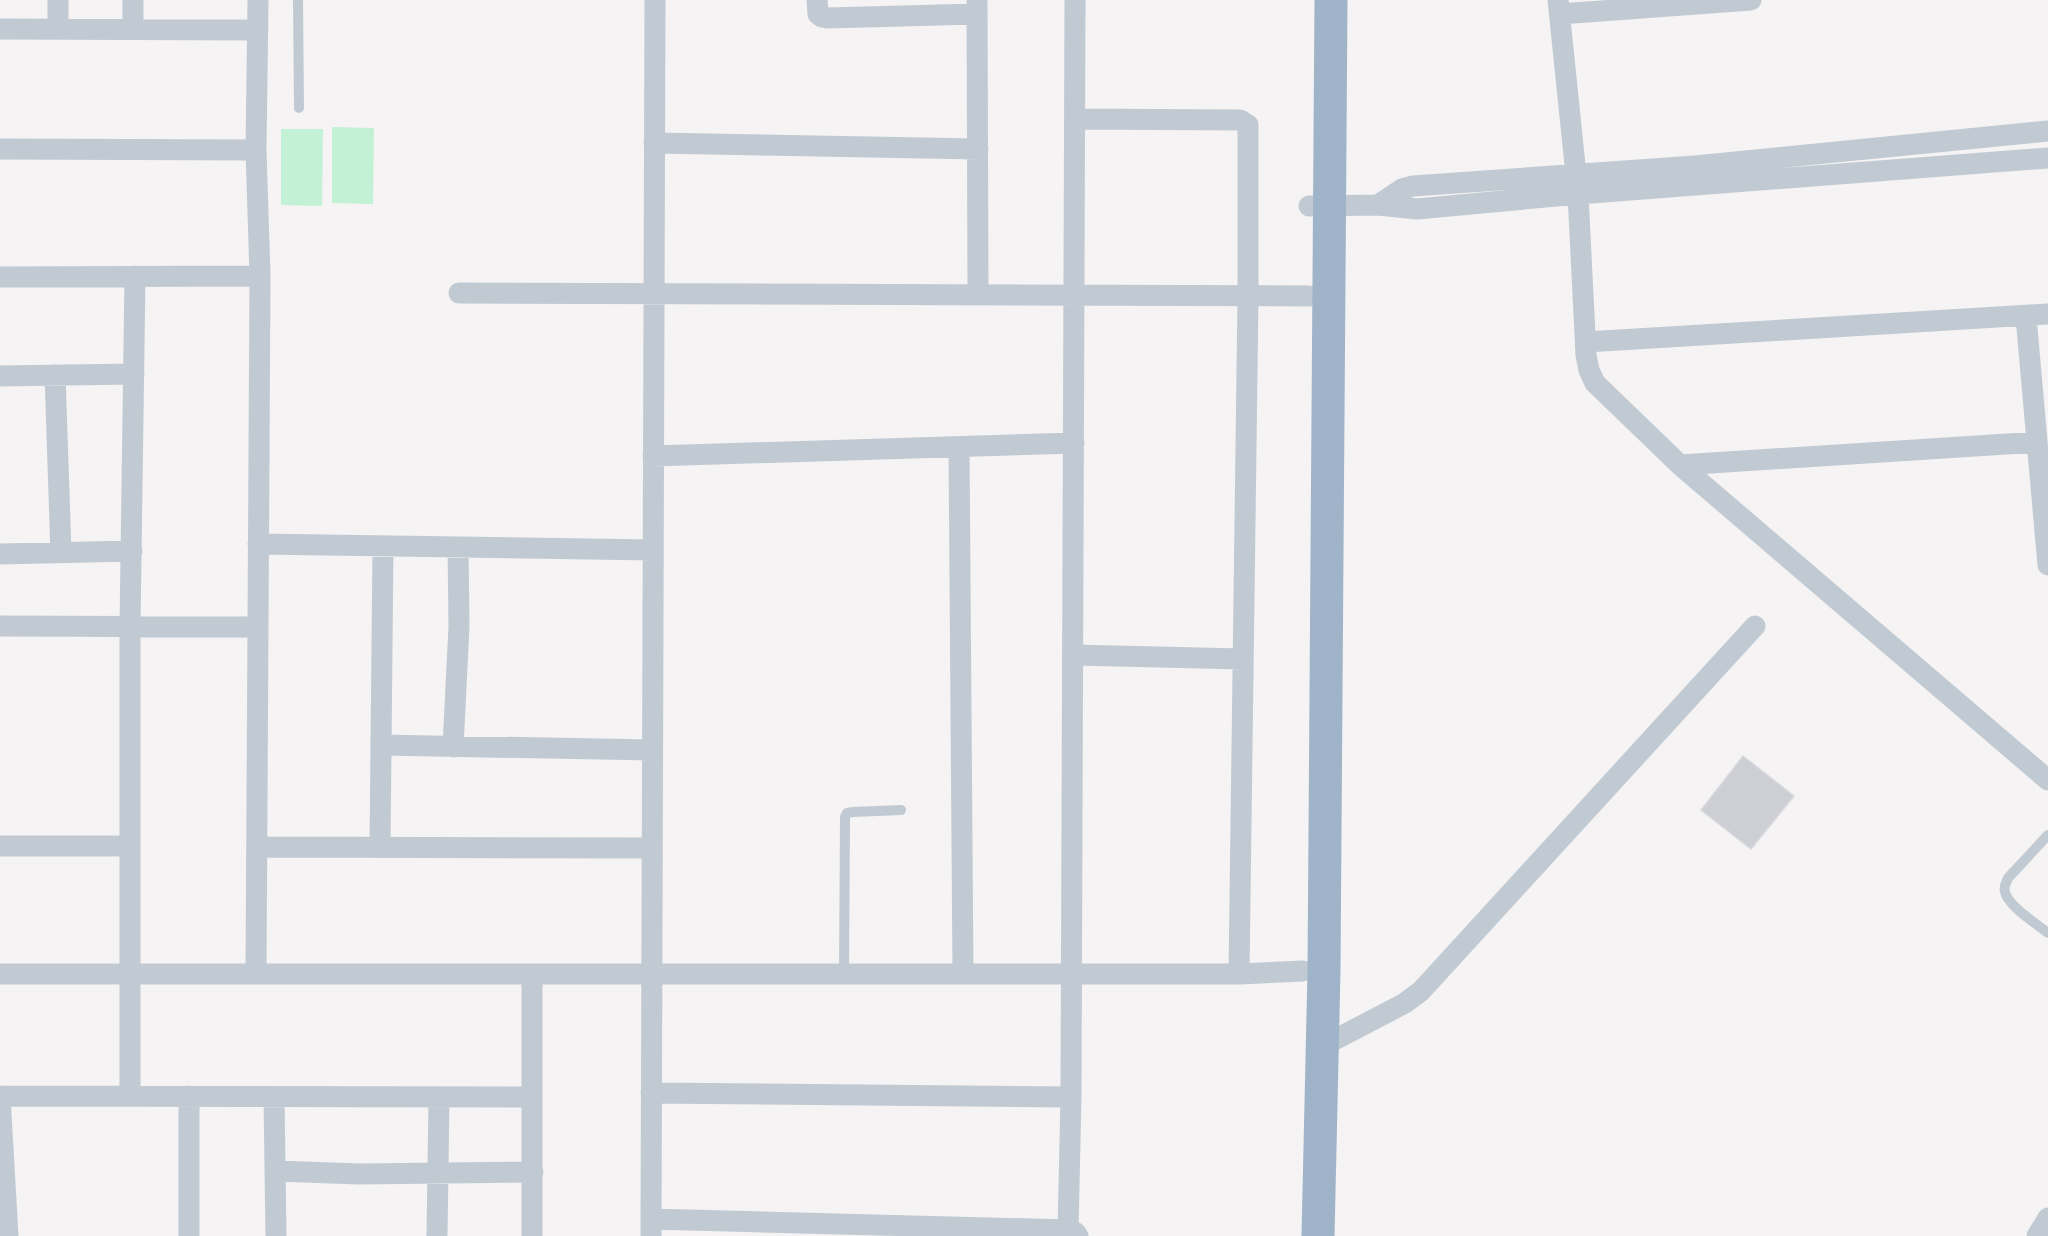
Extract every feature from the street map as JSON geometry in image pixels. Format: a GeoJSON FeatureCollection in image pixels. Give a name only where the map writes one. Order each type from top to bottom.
{"type":"FeatureCollection","features":[{"type":"Feature","properties":{"kind":"highway"},"geometry":{"type":"LineString","coordinates":[[1311,0],[1319,206],[1324,971],[1318,1236]]}},
{"type":"Feature","properties":{"kind":"highway"},"geometry":{"type":"LineString","coordinates":[[1298,1236],[1303,971],[1309,296],[1319,206],[1331,0]]}},
{"type":"Feature","properties":{"kind":"street"},"geometry":{"type":"LineString","coordinates":[[58,0],[58,29]]}},
{"type":"Feature","properties":{"kind":"street"},"geometry":{"type":"LineString","coordinates":[[133,0],[133,30]]}},
{"type":"Feature","properties":{"kind":"street"},"geometry":{"type":"LineString","coordinates":[[256,974],[260,276],[256,150],[258,0]]}},
{"type":"Feature","properties":{"kind":"street"},"geometry":{"type":"LineString","coordinates":[[655,0],[651,1228],[1073,1233],[1071,974],[1075,0]]}},
{"type":"Feature","properties":{"kind":"street"},"geometry":{"type":"LineString","coordinates":[[817,0],[818,14],[827,18],[977,7],[978,295]]}},
{"type":"Feature","properties":{"kind":"street"},"geometry":{"type":"LineString","coordinates":[[1751,0],[1559,7],[1576,184],[1589,369],[1595,383],[1680,465],[2048,780]]}},
{"type":"Feature","properties":{"kind":"street"},"geometry":{"type":"LineString","coordinates":[[0,29],[258,30]]}},
{"type":"Feature","properties":{"kind":"street"},"geometry":{"type":"LineString","coordinates":[[1075,119],[1240,120],[1248,124],[1248,296],[1239,974]]}},
{"type":"Feature","properties":{"kind":"street"},"geometry":{"type":"LineString","coordinates":[[1319,206],[1378,205],[1417,209],[1707,165],[2048,131]]}},
{"type":"Feature","properties":{"kind":"street"},"geometry":{"type":"LineString","coordinates":[[654,143],[978,149]]}},
{"type":"Feature","properties":{"kind":"street"},"geometry":{"type":"LineString","coordinates":[[0,149],[256,150]]}},
{"type":"Feature","properties":{"kind":"street"},"geometry":{"type":"LineString","coordinates":[[1576,184],[2048,158]]}},
{"type":"Feature","properties":{"kind":"street"},"geometry":{"type":"LineString","coordinates":[[130,1096],[130,627],[135,276]]}},
{"type":"Feature","properties":{"kind":"street"},"geometry":{"type":"LineString","coordinates":[[0,277],[260,276]]}},
{"type":"Feature","properties":{"kind":"street"},"geometry":{"type":"LineString","coordinates":[[459,293],[1309,296]]}},
{"type":"Feature","properties":{"kind":"street"},"geometry":{"type":"LineString","coordinates":[[1586,342],[2048,314]]}},
{"type":"Feature","properties":{"kind":"street"},"geometry":{"type":"LineString","coordinates":[[2026,317],[2048,565]]}},
{"type":"Feature","properties":{"kind":"street"},"geometry":{"type":"LineString","coordinates":[[0,376],[134,374]]}},
{"type":"Feature","properties":{"kind":"street"},"geometry":{"type":"LineString","coordinates":[[55,375],[61,553]]}},
{"type":"Feature","properties":{"kind":"street"},"geometry":{"type":"LineString","coordinates":[[1680,465],[2037,442]]}},
{"type":"Feature","properties":{"kind":"street"},"geometry":{"type":"LineString","coordinates":[[653,456],[1074,443]]}},
{"type":"Feature","properties":{"kind":"street"},"geometry":{"type":"LineString","coordinates":[[959,447],[963,974]]}},
{"type":"Feature","properties":{"kind":"street"},"geometry":{"type":"LineString","coordinates":[[258,544],[653,550]]}},
{"type":"Feature","properties":{"kind":"street"},"geometry":{"type":"LineString","coordinates":[[380,847],[383,546]]}},
{"type":"Feature","properties":{"kind":"street"},"geometry":{"type":"LineString","coordinates":[[453,747],[459,626],[458,547]]}},
{"type":"Feature","properties":{"kind":"street"},"geometry":{"type":"LineString","coordinates":[[0,554],[132,551]]}},
{"type":"Feature","properties":{"kind":"street"},"geometry":{"type":"LineString","coordinates":[[0,626],[258,627]]}},
{"type":"Feature","properties":{"kind":"street"},"geometry":{"type":"LineString","coordinates":[[1321,1047],[1405,1003],[1421,991],[1755,626]]}},
{"type":"Feature","properties":{"kind":"street"},"geometry":{"type":"LineString","coordinates":[[1073,655],[1243,659]]}},
{"type":"Feature","properties":{"kind":"street"},"geometry":{"type":"LineString","coordinates":[[381,744],[652,750]]}},
{"type":"Feature","properties":{"kind":"street"},"geometry":{"type":"LineString","coordinates":[[0,846],[130,846]]}},
{"type":"Feature","properties":{"kind":"street"},"geometry":{"type":"LineString","coordinates":[[257,847],[652,848]]}},
{"type":"Feature","properties":{"kind":"street"},"geometry":{"type":"LineString","coordinates":[[0,974],[1239,974],[1303,971]]}},
{"type":"Feature","properties":{"kind":"street"},"geometry":{"type":"LineString","coordinates":[[532,974],[532,1236]]}},
{"type":"Feature","properties":{"kind":"street"},"geometry":{"type":"LineString","coordinates":[[651,1093],[1071,1097]]}},
{"type":"Feature","properties":{"kind":"street"},"geometry":{"type":"LineString","coordinates":[[8,1236],[0,1096],[532,1097]]}},
{"type":"Feature","properties":{"kind":"street"},"geometry":{"type":"LineString","coordinates":[[189,1096],[189,1236]]}},
{"type":"Feature","properties":{"kind":"street"},"geometry":{"type":"LineString","coordinates":[[274,1097],[276,1236]]}},
{"type":"Feature","properties":{"kind":"street"},"geometry":{"type":"LineString","coordinates":[[437,1236],[439,1097]]}},
{"type":"Feature","properties":{"kind":"street"},"geometry":{"type":"LineString","coordinates":[[276,1171],[359,1174],[532,1172]]}},
{"type":"Feature","properties":{"kind":"street"},"geometry":{"type":"LineString","coordinates":[[2037,1236],[2048,1218]]}},
{"type":"Feature","properties":{"kind":"lane"},"geometry":{"type":"LineString","coordinates":[[298,0],[299,108]]}},
{"type":"Feature","properties":{"kind":"lane"},"geometry":{"type":"LineString","coordinates":[[844,974],[845,817],[848,813],[853,812],[901,810]]}},
{"type":"Feature","properties":{"kind":"lane"},"geometry":{"type":"LineString","coordinates":[[2048,835],[2008,878],[2004,887],[2005,895],[2011,903],[2048,933]]}},
{"type":"Feature","properties":{"kind":"green space"},"geometry":{"type":"Polygon","coordinates":[[[332,127],[374,128],[373,204],[332,203],[332,127]]]}},
{"type":"Feature","properties":{"kind":"green space"},"geometry":{"type":"Polygon","coordinates":[[[281,129],[323,129],[322,206],[281,205],[281,129]]]}},
{"type":"Feature","properties":{"kind":"building"},"geometry":{"type":"Polygon","coordinates":[[[1743,756],[1794,796],[1751,849],[1701,810],[1743,756]]]}}]}
